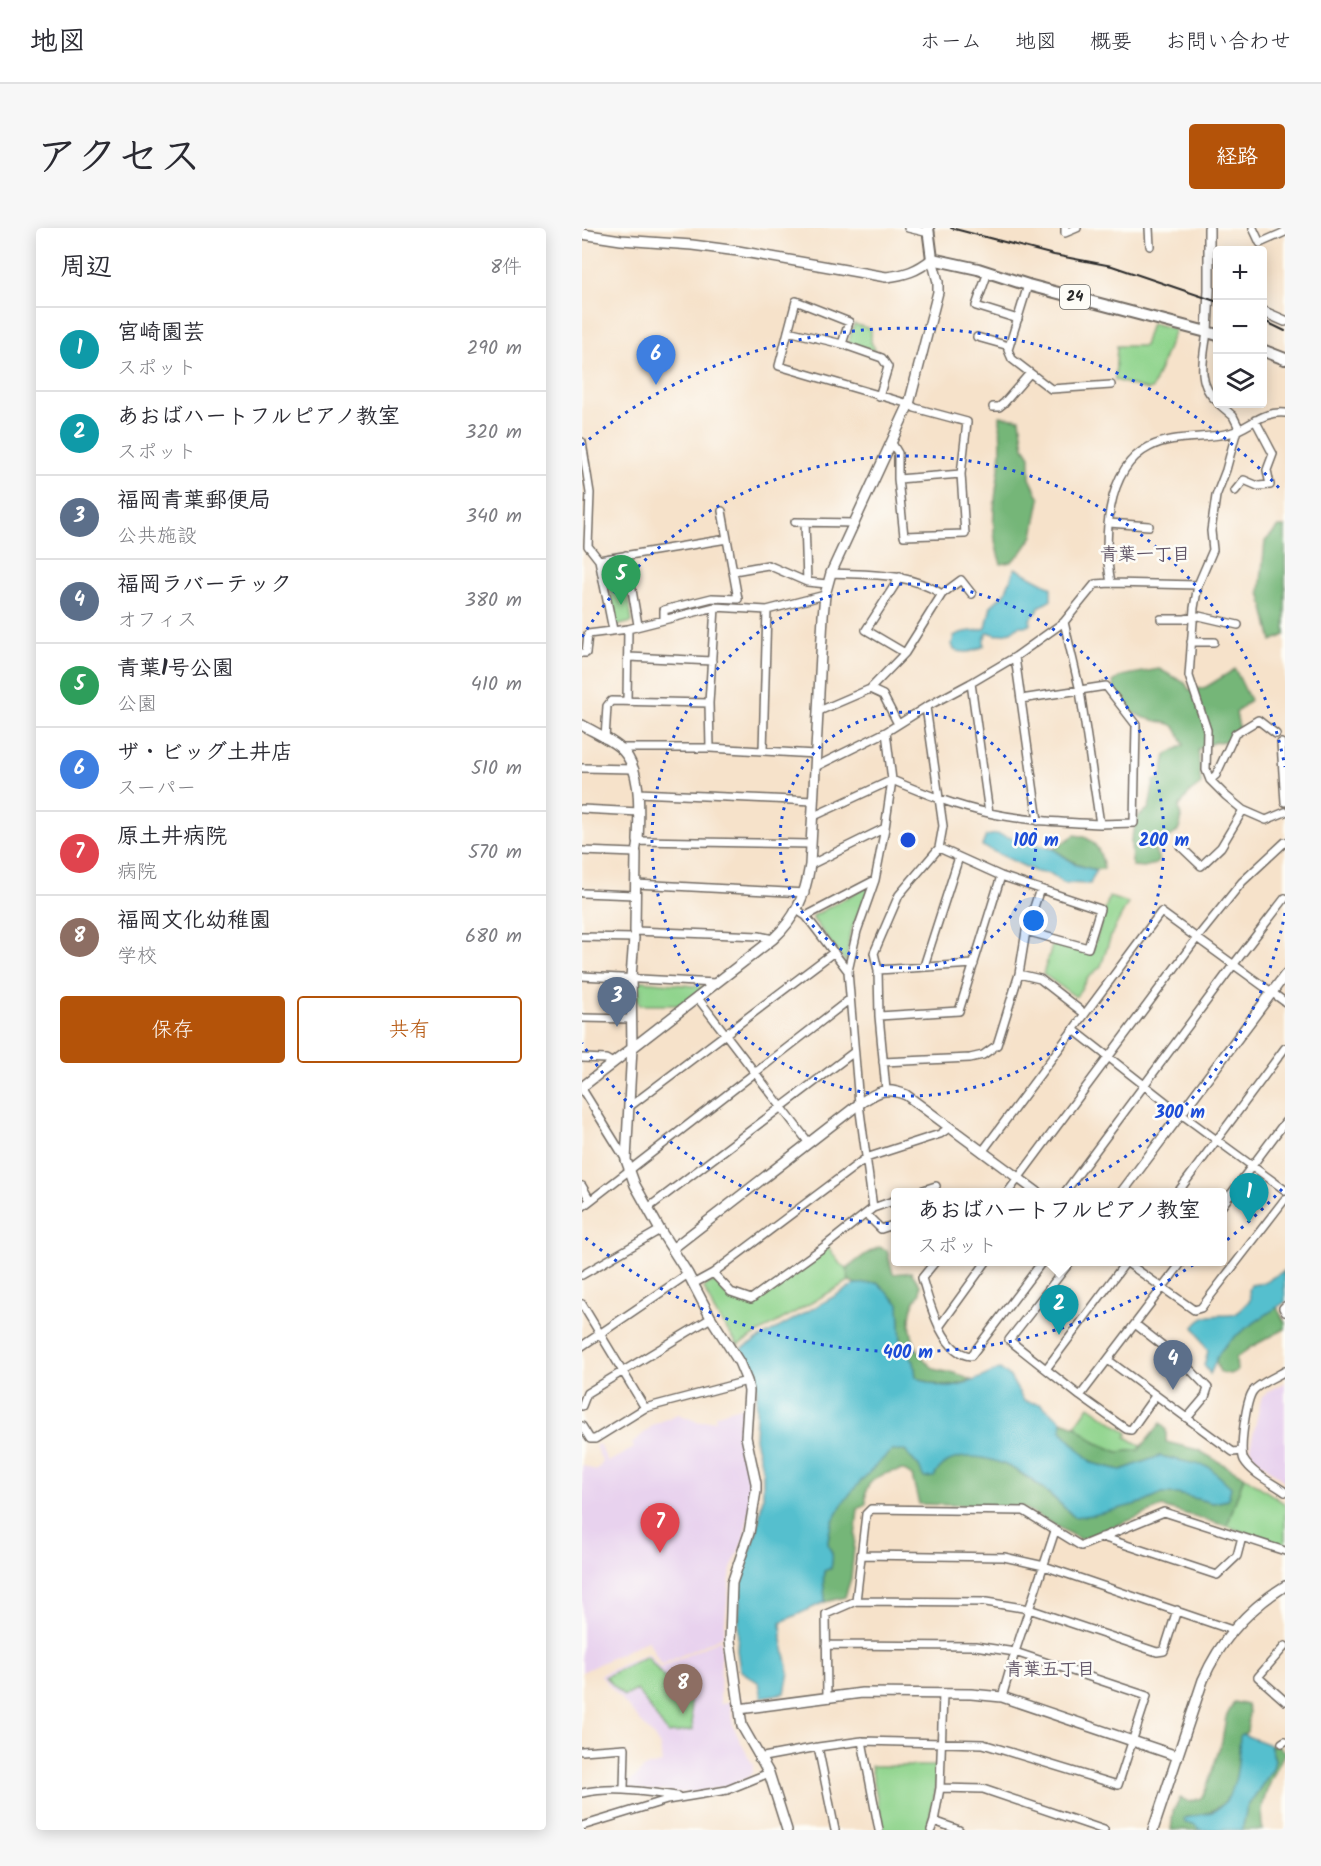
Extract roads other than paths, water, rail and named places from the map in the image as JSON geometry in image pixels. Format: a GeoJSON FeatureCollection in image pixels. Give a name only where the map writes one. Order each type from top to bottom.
{"type":"FeatureCollection","features":[{"type":"Feature","properties":{"kind":"main road"},"geometry":{"type":"LineString","coordinates":[[928,230],[932,259]]}},
{"type":"Feature","properties":{"kind":"main road","name":"24"},"geometry":{"type":"LineString","coordinates":[[932,259],[1212,333]]}},
{"type":"Feature","properties":{"kind":"main road"},"geometry":{"type":"LineString","coordinates":[[1267,352],[1285,359]]}},
{"type":"Feature","properties":{"kind":"street"},"geometry":{"type":"LineString","coordinates":[[908,228],[928,230]]}},
{"type":"Feature","properties":{"kind":"street"},"geometry":{"type":"LineString","coordinates":[[1065,228],[1065,233],[1077,228]]}},
{"type":"Feature","properties":{"kind":"street"},"geometry":{"type":"LineString","coordinates":[[1149,228],[1150,246]]}},
{"type":"Feature","properties":{"kind":"street"},"geometry":{"type":"LineString","coordinates":[[1209,228],[1213,278]]}},
{"type":"Feature","properties":{"kind":"street"},"geometry":{"type":"LineString","coordinates":[[1253,228],[1260,243],[1285,232]]}},
{"type":"Feature","properties":{"kind":"street"},"geometry":{"type":"LineString","coordinates":[[582,234],[738,251],[886,277],[904,275],[919,269],[932,259],[938,282],[938,292],[909,404],[827,584],[810,865],[805,893],[784,929],[773,939],[582,1088],[628,1165],[635,1185],[660,1230],[739,1362],[747,1381],[749,1391],[746,1437],[756,1483],[749,1533],[737,1564],[731,1601],[730,1641],[742,1726],[769,1773],[787,1830]]}},
{"type":"Feature","properties":{"kind":"street"},"geometry":{"type":"LineString","coordinates":[[988,272],[976,306],[1018,319]]}},
{"type":"Feature","properties":{"kind":"street"},"geometry":{"type":"LineString","coordinates":[[1028,285],[1008,350],[1012,359],[1051,389],[1111,385]]}},
{"type":"Feature","properties":{"kind":"street"},"geometry":{"type":"LineString","coordinates":[[1213,399],[1203,383],[1202,371],[1212,333],[1214,300]]}},
{"type":"Feature","properties":{"kind":"street"},"geometry":{"type":"LineString","coordinates":[[842,344],[849,322],[796,302],[779,366],[967,422],[962,474],[965,534],[904,536],[898,479],[898,453],[892,443]]}},
{"type":"Feature","properties":{"kind":"street"},"geometry":{"type":"LineString","coordinates":[[1267,313],[1285,321]]}},
{"type":"Feature","properties":{"kind":"street"},"geometry":{"type":"LineString","coordinates":[[789,330],[842,344],[882,358],[888,367],[879,397]]}},
{"type":"Feature","properties":{"kind":"street"},"geometry":{"type":"LineString","coordinates":[[976,337],[1009,346]]}},
{"type":"Feature","properties":{"kind":"street"},"geometry":{"type":"LineString","coordinates":[[993,407],[999,407],[1004,403],[1030,373]]}},
{"type":"Feature","properties":{"kind":"street"},"geometry":{"type":"LineString","coordinates":[[1224,408],[1233,416],[1238,426],[1226,470],[1215,496],[1211,531],[1213,550],[1198,585],[1193,616],[1189,676],[1207,730],[1206,770],[1210,780],[1243,810],[1266,820],[1285,812]]}},
{"type":"Feature","properties":{"kind":"street"},"geometry":{"type":"LineString","coordinates":[[1111,583],[1107,564],[1109,523],[1115,486],[1124,471],[1149,447],[1178,438],[1231,433],[1255,420],[1274,413],[1285,413]]}},
{"type":"Feature","properties":{"kind":"street"},"geometry":{"type":"LineString","coordinates":[[1235,491],[1244,480],[1258,486],[1270,485],[1267,470],[1273,454],[1255,420]]}},
{"type":"Feature","properties":{"kind":"street"},"geometry":{"type":"LineString","coordinates":[[582,442],[590,493],[588,546],[599,560],[613,630]]}},
{"type":"Feature","properties":{"kind":"street"},"geometry":{"type":"LineString","coordinates":[[898,479],[962,474]]}},
{"type":"Feature","properties":{"kind":"street"},"geometry":{"type":"LineString","coordinates":[[664,618],[664,610],[683,605],[712,598],[738,599],[722,511]]}},
{"type":"Feature","properties":{"kind":"street"},"geometry":{"type":"LineString","coordinates":[[795,522],[855,523]]}},
{"type":"Feature","properties":{"kind":"street"},"geometry":{"type":"LineString","coordinates":[[805,522],[807,582]]}},
{"type":"Feature","properties":{"kind":"street"},"geometry":{"type":"LineString","coordinates":[[1109,523],[1149,526]]}},
{"type":"Feature","properties":{"kind":"street"},"geometry":{"type":"LineString","coordinates":[[599,560],[727,539]]}},
{"type":"Feature","properties":{"kind":"street"},"geometry":{"type":"LineString","coordinates":[[626,555],[638,625]]}},
{"type":"Feature","properties":{"kind":"street"},"geometry":{"type":"LineString","coordinates":[[734,571],[768,565],[807,582],[827,584]]}},
{"type":"Feature","properties":{"kind":"street"},"geometry":{"type":"LineString","coordinates":[[831,573],[900,578],[924,584],[942,594]]}},
{"type":"Feature","properties":{"kind":"street"},"geometry":{"type":"LineString","coordinates":[[900,578],[866,630],[904,653]]}},
{"type":"Feature","properties":{"kind":"street"},"geometry":{"type":"LineString","coordinates":[[819,711],[870,689],[904,653],[942,594],[961,580],[972,594]]}},
{"type":"Feature","properties":{"kind":"street"},"geometry":{"type":"LineString","coordinates":[[815,767],[886,732],[1015,657],[1064,622],[1095,585],[1111,583],[1198,585]]}},
{"type":"Feature","properties":{"kind":"street"},"geometry":{"type":"LineString","coordinates":[[582,653],[586,653],[588,634],[628,629],[664,618],[715,607],[766,610],[825,596]]}},
{"type":"Feature","properties":{"kind":"street"},"geometry":{"type":"LineString","coordinates":[[710,747],[709,703],[715,607]]}},
{"type":"Feature","properties":{"kind":"street"},"geometry":{"type":"LineString","coordinates":[[763,750],[766,610]]}},
{"type":"Feature","properties":{"kind":"street"},"geometry":{"type":"LineString","coordinates":[[1161,619],[1185,619],[1193,616],[1238,625]]}},
{"type":"Feature","properties":{"kind":"street"},"geometry":{"type":"LineString","coordinates":[[1064,622],[1080,691],[1100,824]]}},
{"type":"Feature","properties":{"kind":"street"},"geometry":{"type":"LineString","coordinates":[[627,701],[628,629]]}},
{"type":"Feature","properties":{"kind":"street"},"geometry":{"type":"LineString","coordinates":[[1191,642],[1214,642]]}},
{"type":"Feature","properties":{"kind":"street"},"geometry":{"type":"LineString","coordinates":[[629,657],[712,661]]}},
{"type":"Feature","properties":{"kind":"street"},"geometry":{"type":"LineString","coordinates":[[1015,657],[1038,821]]}},
{"type":"Feature","properties":{"kind":"street"},"geometry":{"type":"LineString","coordinates":[[971,684],[989,813]]}},
{"type":"Feature","properties":{"kind":"street"},"geometry":{"type":"LineString","coordinates":[[812,817],[892,780],[940,800],[989,813],[1038,821],[1134,823],[1136,725],[1106,686],[1021,699]]}},
{"type":"Feature","properties":{"kind":"street"},"geometry":{"type":"LineString","coordinates":[[870,689],[883,695],[898,724]]}},
{"type":"Feature","properties":{"kind":"street"},"geometry":{"type":"LineString","coordinates":[[605,739],[607,706],[610,701],[709,703]]}},
{"type":"Feature","properties":{"kind":"street"},"geometry":{"type":"LineString","coordinates":[[886,1090],[879,1016],[878,970],[874,953],[899,895],[939,848],[943,826],[926,707]]}},
{"type":"Feature","properties":{"kind":"street"},"geometry":{"type":"LineString","coordinates":[[1210,780],[1216,775],[1235,735],[1258,720],[1276,734]]}},
{"type":"Feature","properties":{"kind":"street"},"geometry":{"type":"LineString","coordinates":[[582,725],[621,748],[634,769],[638,793],[638,841],[631,977],[632,1048],[628,1165]]}},
{"type":"Feature","properties":{"kind":"street"},"geometry":{"type":"LineString","coordinates":[[873,1208],[859,1104],[848,971],[857,931],[875,880],[885,828],[892,780],[886,732]]}},
{"type":"Feature","properties":{"kind":"street"},"geometry":{"type":"LineString","coordinates":[[1281,743],[1285,802]]}},
{"type":"Feature","properties":{"kind":"street"},"geometry":{"type":"LineString","coordinates":[[621,748],[710,747],[815,754]]}},
{"type":"Feature","properties":{"kind":"street"},"geometry":{"type":"LineString","coordinates":[[582,768],[634,769]]}},
{"type":"Feature","properties":{"kind":"street"},"geometry":{"type":"LineString","coordinates":[[638,793],[813,801]]}},
{"type":"Feature","properties":{"kind":"street"},"geometry":{"type":"LineString","coordinates":[[582,809],[639,812]]}},
{"type":"Feature","properties":{"kind":"street"},"geometry":{"type":"LineString","coordinates":[[1180,846],[1201,866],[1221,847],[1243,810]]}},
{"type":"Feature","properties":{"kind":"street"},"geometry":{"type":"LineString","coordinates":[[810,865],[885,828]]}},
{"type":"Feature","properties":{"kind":"street"},"geometry":{"type":"LineString","coordinates":[[638,841],[810,844]]}},
{"type":"Feature","properties":{"kind":"street"},"geometry":{"type":"LineString","coordinates":[[1011,1188],[1197,938],[1242,882],[1285,842]]}},
{"type":"Feature","properties":{"kind":"street"},"geometry":{"type":"LineString","coordinates":[[939,848],[1001,876],[1100,909],[1088,948],[1026,932]]}},
{"type":"Feature","properties":{"kind":"street"},"geometry":{"type":"LineString","coordinates":[[582,851],[636,853]]}},
{"type":"Feature","properties":{"kind":"street"},"geometry":{"type":"LineString","coordinates":[[924,966],[959,857]]}},
{"type":"Feature","properties":{"kind":"street"},"geometry":{"type":"LineString","coordinates":[[879,1016],[959,1011],[1001,876]]}},
{"type":"Feature","properties":{"kind":"street"},"geometry":{"type":"LineString","coordinates":[[806,916],[875,880]]}},
{"type":"Feature","properties":{"kind":"street"},"geometry":{"type":"LineString","coordinates":[[636,884],[805,893]]}},
{"type":"Feature","properties":{"kind":"street"},"geometry":{"type":"LineString","coordinates":[[883,1062],[970,1058],[992,1050],[997,1045],[1019,974],[1026,932],[1040,889]]}},
{"type":"Feature","properties":{"kind":"street"},"geometry":{"type":"LineString","coordinates":[[582,893],[635,896]]}},
{"type":"Feature","properties":{"kind":"street"},"geometry":{"type":"LineString","coordinates":[[1068,1188],[1285,898]]}},
{"type":"Feature","properties":{"kind":"street"},"geometry":{"type":"LineString","coordinates":[[797,910],[806,916],[848,971]]}},
{"type":"Feature","properties":{"kind":"street"},"geometry":{"type":"LineString","coordinates":[[982,1152],[1161,912],[1285,1002]]}},
{"type":"Feature","properties":{"kind":"street"},"geometry":{"type":"LineString","coordinates":[[582,937],[634,934],[759,936],[773,939]]}},
{"type":"Feature","properties":{"kind":"street"},"geometry":{"type":"LineString","coordinates":[[629,1107],[834,952]]}},
{"type":"Feature","properties":{"kind":"street"},"geometry":{"type":"LineString","coordinates":[[878,970],[974,964]]}},
{"type":"Feature","properties":{"kind":"street"},"geometry":{"type":"LineString","coordinates":[[1019,974],[1040,979],[1085,1014]]}},
{"type":"Feature","properties":{"kind":"street"},"geometry":{"type":"LineString","coordinates":[[1125,1188],[1285,975]]}},
{"type":"Feature","properties":{"kind":"street"},"geometry":{"type":"LineString","coordinates":[[582,976],[716,983]]}},
{"type":"Feature","properties":{"kind":"street"},"geometry":{"type":"LineString","coordinates":[[697,997],[809,1143]]}},
{"type":"Feature","properties":{"kind":"street"},"geometry":{"type":"LineString","coordinates":[[582,1207],[628,1165],[755,1073],[850,999]]}},
{"type":"Feature","properties":{"kind":"street"},"geometry":{"type":"LineString","coordinates":[[582,1018],[632,1019]]}},
{"type":"Feature","properties":{"kind":"street"},"geometry":{"type":"LineString","coordinates":[[1074,1030],[1181,1114],[1285,1190]]}},
{"type":"Feature","properties":{"kind":"street"},"geometry":{"type":"LineString","coordinates":[[1181,1188],[1285,1048]]}},
{"type":"Feature","properties":{"kind":"street"},"geometry":{"type":"LineString","coordinates":[[648,1208],[855,1052]]}},
{"type":"Feature","properties":{"kind":"street"},"geometry":{"type":"LineString","coordinates":[[582,1058],[606,1059],[613,1063]]}},
{"type":"Feature","properties":{"kind":"street"},"geometry":{"type":"LineString","coordinates":[[672,1249],[859,1104],[886,1090],[894,1090],[906,1095],[1031,1188]]}},
{"type":"Feature","properties":{"kind":"street"},"geometry":{"type":"LineString","coordinates":[[1227,1199],[1285,1122]]}},
{"type":"Feature","properties":{"kind":"street"},"geometry":{"type":"LineString","coordinates":[[693,1284],[713,1273],[866,1158],[940,1134],[949,1128]]}},
{"type":"Feature","properties":{"kind":"street"},"geometry":{"type":"LineString","coordinates":[[582,1186],[590,1200]]}},
{"type":"Feature","properties":{"kind":"street"},"geometry":{"type":"LineString","coordinates":[[930,1188],[936,1186]]}},
{"type":"Feature","properties":{"kind":"street"},"geometry":{"type":"LineString","coordinates":[[1132,1266],[1194,1310],[1201,1308],[1285,1199]]}},
{"type":"Feature","properties":{"kind":"street"},"geometry":{"type":"LineString","coordinates":[[713,1273],[731,1292],[751,1299],[873,1208],[891,1202]]}},
{"type":"Feature","properties":{"kind":"street"},"geometry":{"type":"LineString","coordinates":[[866,1214],[881,1229],[891,1226]]}},
{"type":"Feature","properties":{"kind":"street"},"geometry":{"type":"LineString","coordinates":[[582,1275],[660,1230]]}},
{"type":"Feature","properties":{"kind":"street"},"geometry":{"type":"LineString","coordinates":[[932,1266],[922,1278],[939,1327],[947,1341],[972,1356],[1039,1266]]}},
{"type":"Feature","properties":{"kind":"street"},"geometry":{"type":"LineString","coordinates":[[939,1327],[983,1266]]}},
{"type":"Feature","properties":{"kind":"street"},"geometry":{"type":"LineString","coordinates":[[1056,1266],[1063,1271]]}},
{"type":"Feature","properties":{"kind":"street"},"geometry":{"type":"LineString","coordinates":[[1067,1266],[1010,1340],[1080,1396],[1126,1429],[1131,1430],[1155,1396]]}},
{"type":"Feature","properties":{"kind":"street"},"geometry":{"type":"LineString","coordinates":[[1046,1369],[1123,1266]]}},
{"type":"Feature","properties":{"kind":"street"},"geometry":{"type":"LineString","coordinates":[[1080,1396],[1179,1266]]}},
{"type":"Feature","properties":{"kind":"street"},"geometry":{"type":"LineString","coordinates":[[582,1346],[688,1274]]}},
{"type":"Feature","properties":{"kind":"street"},"geometry":{"type":"LineString","coordinates":[[582,1304],[645,1408]]}},
{"type":"Feature","properties":{"kind":"street"},"geometry":{"type":"LineString","coordinates":[[1285,1306],[1282,1308],[1285,1312]]}},
{"type":"Feature","properties":{"kind":"street"},"geometry":{"type":"LineString","coordinates":[[582,1406],[587,1394],[711,1318]]}},
{"type":"Feature","properties":{"kind":"street"},"geometry":{"type":"LineString","coordinates":[[1135,1324],[1180,1359],[1208,1388],[1205,1397],[1188,1418]]}},
{"type":"Feature","properties":{"kind":"street"},"geometry":{"type":"LineString","coordinates":[[1108,1360],[1233,1452],[1242,1451]]}},
{"type":"Feature","properties":{"kind":"street"},"geometry":{"type":"LineString","coordinates":[[1285,1371],[1254,1389],[1248,1400],[1242,1451],[1244,1459],[1252,1469],[1285,1492]]}},
{"type":"Feature","properties":{"kind":"street"},"geometry":{"type":"LineString","coordinates":[[582,1426],[590,1439],[595,1440],[645,1408],[747,1381]]}},
{"type":"Feature","properties":{"kind":"street"},"geometry":{"type":"LineString","coordinates":[[856,1601],[866,1514],[871,1509],[1024,1511],[1081,1546],[1164,1512],[1285,1551]]}},
{"type":"Feature","properties":{"kind":"street"},"geometry":{"type":"LineString","coordinates":[[1002,1697],[1055,1531]]}},
{"type":"Feature","properties":{"kind":"street"},"geometry":{"type":"LineString","coordinates":[[1102,1537],[1217,1575],[1237,1556],[1242,1537]]}},
{"type":"Feature","properties":{"kind":"street"},"geometry":{"type":"LineString","coordinates":[[861,1555],[1004,1557],[1044,1566],[1233,1630]]}},
{"type":"Feature","properties":{"kind":"street"},"geometry":{"type":"LineString","coordinates":[[1153,1830],[1209,1665],[1233,1630],[1259,1604],[1285,1586]]}},
{"type":"Feature","properties":{"kind":"street"},"geometry":{"type":"LineString","coordinates":[[827,1697],[826,1614],[856,1601],[986,1602],[1029,1609],[1157,1652],[1164,1651],[1177,1610]]}},
{"type":"Feature","properties":{"kind":"street"},"geometry":{"type":"LineString","coordinates":[[759,1758],[818,1747],[862,1742],[983,1744],[1118,1785],[1147,1696],[1015,1652],[975,1646],[826,1645]]}},
{"type":"Feature","properties":{"kind":"street"},"geometry":{"type":"LineString","coordinates":[[1285,1646],[1258,1677],[1285,1701]]}},
{"type":"Feature","properties":{"kind":"street"},"geometry":{"type":"LineString","coordinates":[[739,1710],[862,1693],[943,1693],[1002,1697],[1177,1756]]}},
{"type":"Feature","properties":{"kind":"street"},"geometry":{"type":"LineString","coordinates":[[931,1830],[940,1788],[943,1693]]}},
{"type":"Feature","properties":{"kind":"street"},"geometry":{"type":"LineString","coordinates":[[862,1742],[879,1830]]}},
{"type":"Feature","properties":{"kind":"street"},"geometry":{"type":"LineString","coordinates":[[818,1747],[835,1830]]}},
{"type":"Feature","properties":{"kind":"street"},"geometry":{"type":"LineString","coordinates":[[582,1751],[625,1748],[624,1789]]}},
{"type":"Feature","properties":{"kind":"street"},"geometry":{"type":"LineString","coordinates":[[582,1826],[683,1797],[727,1790],[769,1773]]}},
{"type":"Feature","properties":{"kind":"street"},"geometry":{"type":"LineString","coordinates":[[940,1788],[983,1790],[1104,1830]]}},
{"type":"Feature","properties":{"kind":"street"},"geometry":{"type":"LineString","coordinates":[[582,1793],[624,1789],[683,1797]]}},
{"type":"Feature","properties":{"kind":"street"},"geometry":{"type":"LineString","coordinates":[[934,1821],[959,1830]]}},
{"type":"Feature","properties":{"kind":"water"},"geometry":{"type":"Polygon","coordinates":[[[1015,568],[1051,587],[1051,600],[1039,607],[1030,619],[1031,624],[997,635],[988,632],[984,639],[984,646],[973,651],[954,650],[952,644],[954,636],[962,632],[986,628],[991,606],[1005,593],[1015,568]]]}},
{"type":"Feature","properties":{"kind":"water"},"geometry":{"type":"Polygon","coordinates":[[[997,834],[1053,849],[1076,865],[1096,870],[1090,884],[1063,883],[1051,874],[1036,872],[982,846],[986,836],[997,834]]]}},
{"type":"Feature","properties":{"kind":"water"},"geometry":{"type":"Polygon","coordinates":[[[1284,1271],[1285,1302],[1240,1332],[1225,1346],[1210,1374],[1204,1365],[1208,1351],[1194,1327],[1208,1316],[1236,1314],[1250,1300],[1251,1285],[1263,1283],[1284,1271]]]}},
{"type":"Feature","properties":{"kind":"water"},"geometry":{"type":"Polygon","coordinates":[[[878,1283],[899,1304],[901,1345],[914,1362],[916,1377],[946,1387],[970,1382],[1000,1369],[1010,1377],[1024,1401],[1040,1404],[1062,1421],[1061,1431],[1092,1463],[1121,1470],[1160,1456],[1209,1467],[1231,1487],[1228,1500],[1213,1503],[1178,1494],[1162,1494],[1145,1502],[1094,1515],[1074,1517],[1039,1485],[997,1462],[982,1458],[956,1459],[943,1465],[934,1477],[924,1478],[919,1467],[905,1451],[891,1451],[852,1492],[835,1516],[828,1543],[832,1556],[831,1568],[824,1571],[823,1575],[825,1602],[781,1622],[782,1640],[789,1672],[785,1693],[762,1697],[759,1683],[740,1670],[737,1650],[741,1579],[757,1531],[763,1497],[763,1471],[755,1439],[757,1390],[755,1372],[741,1349],[856,1284],[878,1283]]]}},
{"type":"Feature","properties":{"kind":"water"},"geometry":{"type":"Polygon","coordinates":[[[1240,1735],[1270,1745],[1275,1760],[1273,1769],[1247,1807],[1242,1830],[1201,1830],[1193,1824],[1185,1823],[1184,1819],[1188,1817],[1208,1814],[1216,1810],[1230,1795],[1236,1776],[1240,1735]]]}},
{"type":"Feature","properties":{"kind":"railway"},"geometry":{"type":"LineString","coordinates":[[951,228],[1054,255],[1112,266],[1213,300]]}},
{"type":"Feature","properties":{"kind":"railway"},"geometry":{"type":"LineString","coordinates":[[1267,322],[1285,331]]}},
{"type":"Feature","properties":{"kind":"place","name":"ザ・ビッグ土井店"},"geometry":{"type":"Point","coordinates":[656,385]}},
{"type":"Feature","properties":{"kind":"place","name":"青葉1号公園"},"geometry":{"type":"Point","coordinates":[621,605]}},
{"type":"Feature","properties":{"kind":"place","name":"福岡青葉郵便局"},"geometry":{"type":"Point","coordinates":[617,1027]}},
{"type":"Feature","properties":{"kind":"place","name":"宮崎園芸"},"geometry":{"type":"Point","coordinates":[1249,1223]}},
{"type":"Feature","properties":{"kind":"place","name":"あおばハートフルピアノ教室"},"geometry":{"type":"Point","coordinates":[1059,1335]}},
{"type":"Feature","properties":{"kind":"place","name":"福岡ラバーテック"},"geometry":{"type":"Point","coordinates":[1173,1390]}},
{"type":"Feature","properties":{"kind":"place","name":"原土井病院"},"geometry":{"type":"Point","coordinates":[660,1553]}},
{"type":"Feature","properties":{"kind":"place","name":"福岡文化幼稚園"},"geometry":{"type":"Point","coordinates":[683,1714]}},
{"type":"Feature","properties":{"kind":"district","name":"青葉一丁目"},"geometry":{"type":"Point","coordinates":[1145,555]}},
{"type":"Feature","properties":{"kind":"district","name":"青葉五丁目"},"geometry":{"type":"Point","coordinates":[1050,1670]}}]}
